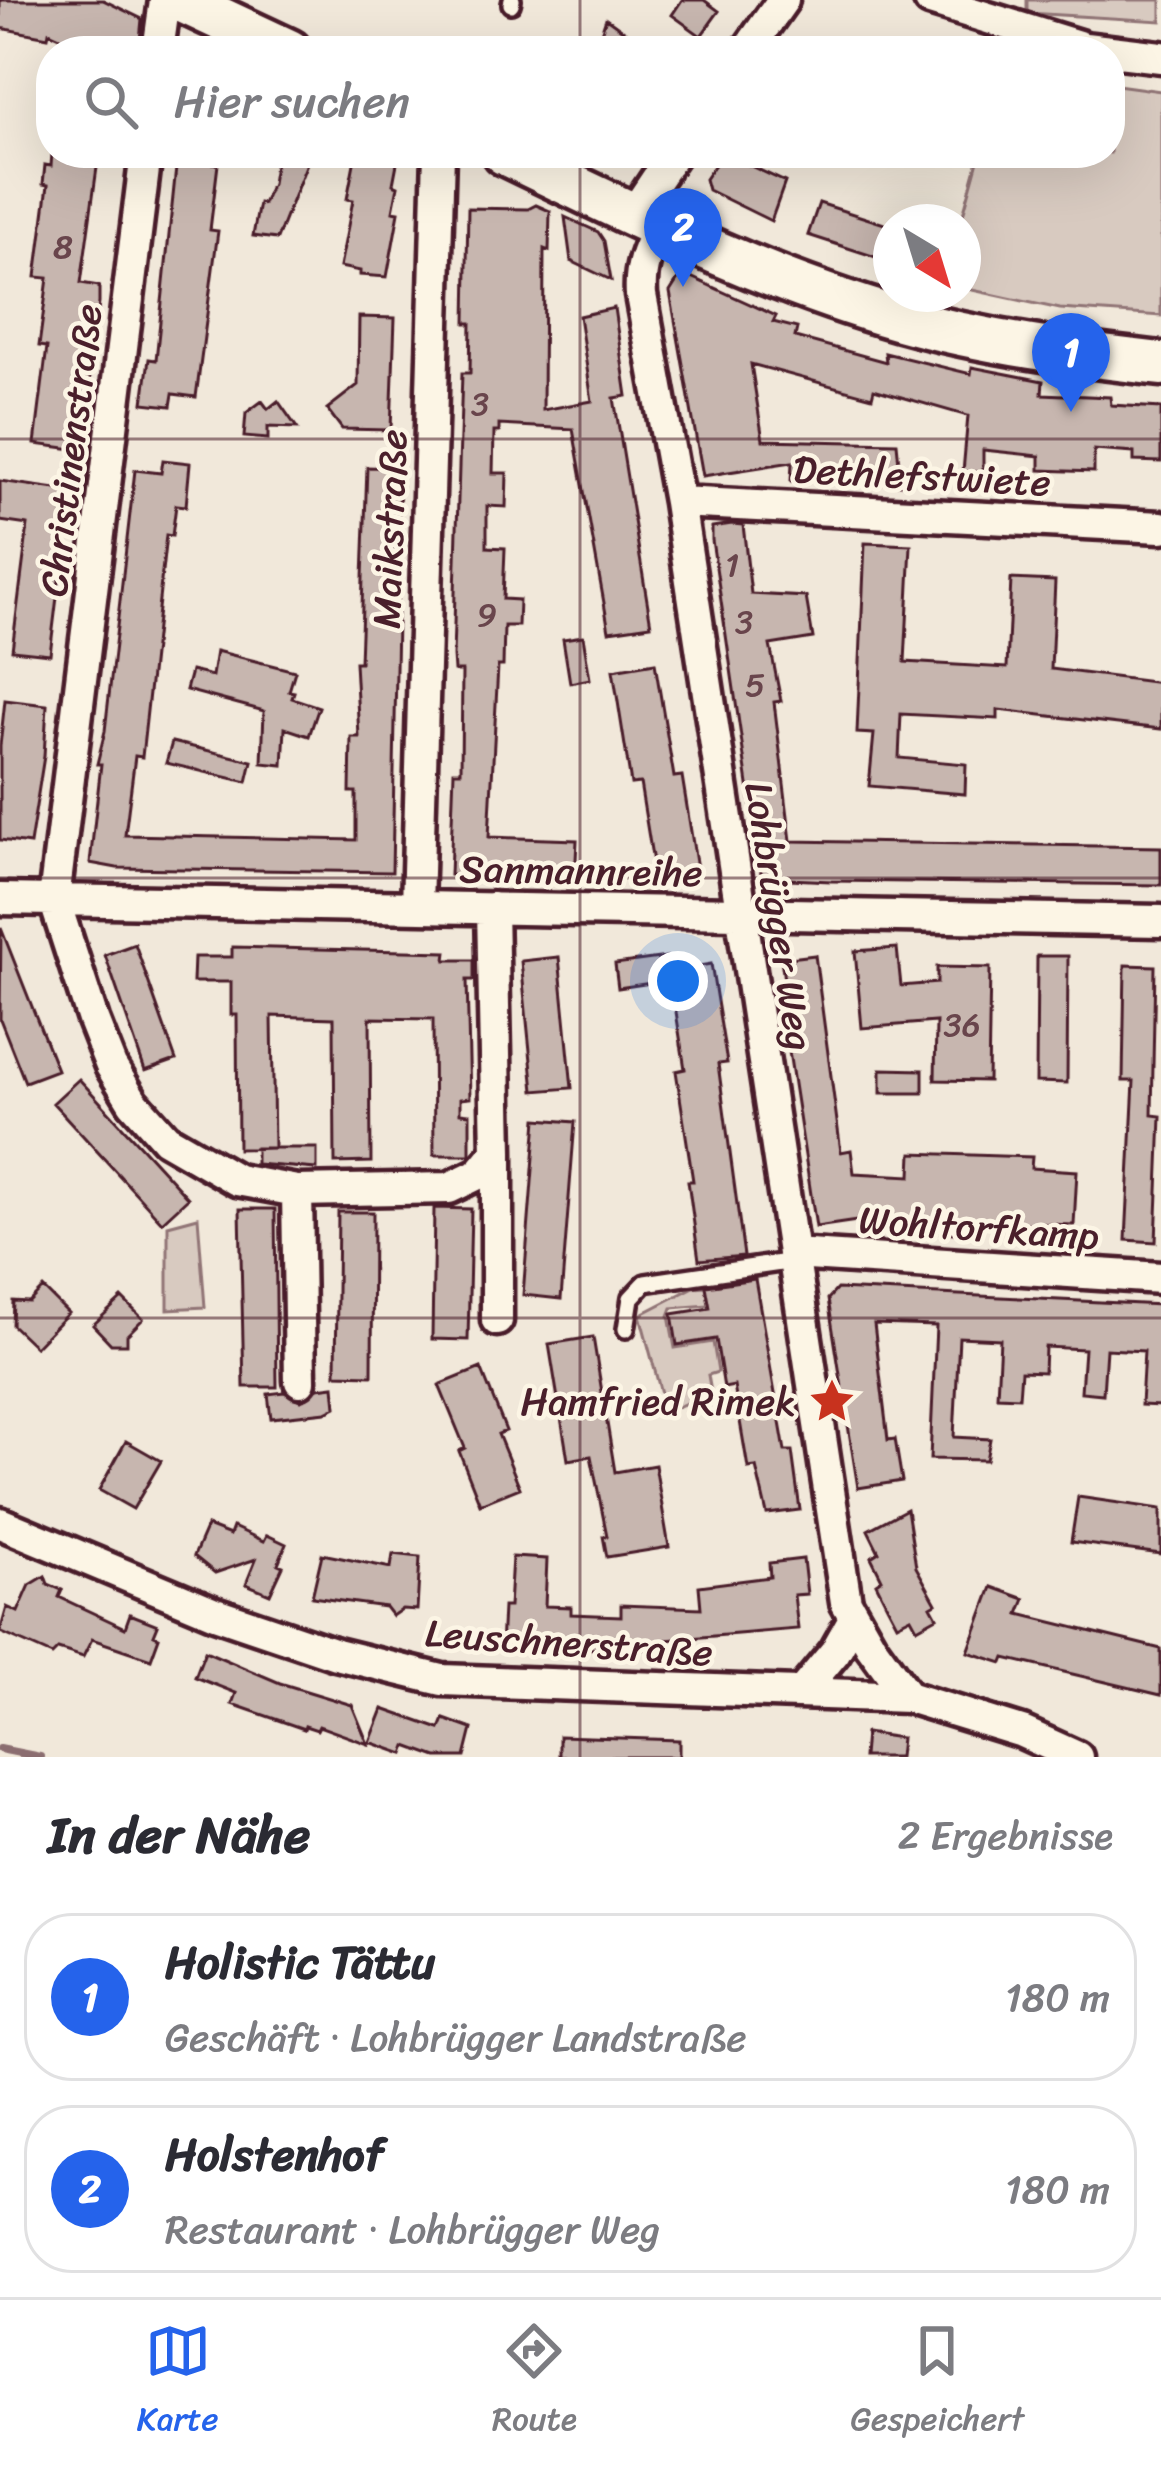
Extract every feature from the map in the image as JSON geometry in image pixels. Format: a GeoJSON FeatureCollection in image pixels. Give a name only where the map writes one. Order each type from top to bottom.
{"type":"FeatureCollection","features":[{"type":"Feature","properties":{"kind":"street"},"geometry":{"type":"LineString","coordinates":[[160,36],[165,0]]}},
{"type":"Feature","properties":{"kind":"street"},"geometry":{"type":"LineString","coordinates":[[180,0],[257,36]]}},
{"type":"Feature","properties":{"kind":"street"},"geometry":{"type":"LineString","coordinates":[[758,36],[783,0]]}},
{"type":"Feature","properties":{"kind":"street"},"geometry":{"type":"LineString","coordinates":[[930,0],[1046,36]]}},
{"type":"Feature","properties":{"kind":"street"},"geometry":{"type":"LineString","coordinates":[[1125,53],[1161,57]]}},
{"type":"Feature","properties":{"kind":"street","name":"Christinenstraße"},"geometry":{"type":"LineString","coordinates":[[53,899],[144,168]]}},
{"type":"Feature","properties":{"kind":"street","name":"Maikstraße"},"geometry":{"type":"LineString","coordinates":[[417,906],[439,168]]}},
{"type":"Feature","properties":{"kind":"street"},"geometry":{"type":"LineString","coordinates":[[536,168],[780,279],[914,322],[1038,350],[1161,364]]}},
{"type":"Feature","properties":{"kind":"street","name":"Lohbrügger Weg"},"geometry":{"type":"LineString","coordinates":[[668,168],[646,220],[640,276],[679,502],[846,1603],[908,1697]]}},
{"type":"Feature","properties":{"kind":"street","name":"Dethlefstwiete"},"geometry":{"type":"LineString","coordinates":[[679,502],[1161,527]]}},
{"type":"Feature","properties":{"kind":"street","name":"Sanmannreihe"},"geometry":{"type":"LineString","coordinates":[[0,898],[1161,921]]}},
{"type":"Feature","properties":{"kind":"street"},"geometry":{"type":"LineString","coordinates":[[53,899],[110,1066],[133,1102],[166,1139],[199,1161],[237,1180],[298,1191],[449,1188],[480,1173],[497,1153]]}},
{"type":"Feature","properties":{"kind":"street"},"geometry":{"type":"LineString","coordinates":[[492,908],[497,1320]]}},
{"type":"Feature","properties":{"kind":"street"},"geometry":{"type":"LineString","coordinates":[[298,1191],[300,1381]]}},
{"type":"Feature","properties":{"kind":"street","name":"Wohltorfkamp"},"geometry":{"type":"LineString","coordinates":[[793,1257],[1161,1278]]}},
{"type":"Feature","properties":{"kind":"street","name":"Leuschnerstraße"},"geometry":{"type":"LineString","coordinates":[[0,1523],[215,1613],[337,1654],[442,1680],[908,1697],[1022,1732],[1077,1757]]}},
{"type":"Feature","properties":{"kind":"street"},"geometry":{"type":"LineString","coordinates":[[801,1693],[835,1652],[853,1620]]}},
{"type":"Feature","properties":{"kind":"lane"},"geometry":{"type":"LineString","coordinates":[[626,1329],[631,1298],[645,1283],[793,1257]]}},
{"type":"Feature","properties":{"kind":"shaded area"},"geometry":{"type":"Polygon","coordinates":[[[1027,0],[1161,0],[1161,21],[1027,13],[1027,0]]]}},
{"type":"Feature","properties":{"kind":"shaded area"},"geometry":{"type":"Polygon","coordinates":[[[1125,86],[1161,91],[1161,316],[1060,309],[981,292],[981,204],[966,204],[976,168],[1125,168],[1125,86]]]}},
{"type":"Feature","properties":{"kind":"shaded area"},"geometry":{"type":"Polygon","coordinates":[[[198,1217],[205,1307],[168,1309],[168,1225],[198,1217]]]}},
{"type":"Feature","properties":{"kind":"shaded area"},"geometry":{"type":"Polygon","coordinates":[[[706,1286],[709,1305],[672,1308],[669,1316],[675,1348],[713,1342],[718,1372],[708,1375],[711,1392],[666,1412],[640,1315],[694,1287],[706,1286]]]}},
{"type":"Feature","properties":{"kind":"building"},"geometry":{"type":"Polygon","coordinates":[[[0,0],[103,0],[142,19],[140,36],[58,36],[49,32],[43,36],[0,28],[0,0]]]}},
{"type":"Feature","properties":{"kind":"building"},"geometry":{"type":"Polygon","coordinates":[[[682,0],[704,0],[719,11],[701,36],[672,15],[682,0]]]}},
{"type":"Feature","properties":{"kind":"building"},"geometry":{"type":"Polygon","coordinates":[[[606,18],[631,36],[600,36],[606,18]]]}},
{"type":"Feature","properties":{"kind":"building"},"geometry":{"type":"Polygon","coordinates":[[[45,168],[97,168],[81,283],[99,286],[99,303],[81,450],[35,444],[47,347],[39,346],[48,278],[36,277],[48,185],[43,184],[45,168]]]}},
{"type":"Feature","properties":{"kind":"building"},"geometry":{"type":"Polygon","coordinates":[[[176,168],[218,168],[210,230],[218,231],[196,397],[173,394],[171,406],[143,403],[149,359],[156,360],[176,168]]]}},
{"type":"Feature","properties":{"kind":"building"},"geometry":{"type":"Polygon","coordinates":[[[274,168],[305,168],[277,239],[253,236],[259,203],[263,204],[274,168]]]}},
{"type":"Feature","properties":{"kind":"building"},"geometry":{"type":"Polygon","coordinates":[[[353,168],[396,168],[393,211],[399,212],[387,277],[360,275],[360,271],[340,267],[353,200],[347,199],[353,168]]]}},
{"type":"Feature","properties":{"kind":"building"},"geometry":{"type":"Polygon","coordinates":[[[713,168],[755,168],[785,182],[771,221],[708,190],[705,179],[713,168]]]}},
{"type":"Feature","properties":{"kind":"building"},"geometry":{"type":"Polygon","coordinates":[[[819,203],[873,220],[873,256],[808,235],[819,203]]]}},
{"type":"Feature","properties":{"kind":"building"},"geometry":{"type":"Polygon","coordinates":[[[536,205],[550,211],[549,251],[544,249],[543,410],[592,401],[579,316],[614,308],[627,396],[614,398],[651,625],[609,631],[573,429],[499,425],[499,432],[494,432],[493,473],[507,473],[506,507],[487,506],[487,547],[505,548],[503,599],[519,600],[518,626],[504,626],[503,666],[498,666],[489,837],[577,840],[575,879],[450,875],[454,771],[461,771],[462,671],[454,671],[453,656],[462,373],[470,373],[468,208],[528,209],[536,205]]]}},
{"type":"Feature","properties":{"kind":"building"},"geometry":{"type":"Polygon","coordinates":[[[565,217],[598,232],[611,280],[571,261],[565,217]]]}},
{"type":"Feature","properties":{"kind":"building"},"geometry":{"type":"Polygon","coordinates":[[[682,273],[776,316],[773,322],[797,328],[795,337],[886,362],[885,353],[971,374],[972,367],[1043,381],[1042,394],[1110,397],[1111,405],[1161,408],[1161,462],[1134,461],[1134,453],[1094,450],[1094,472],[1040,470],[1040,456],[983,450],[983,472],[963,472],[968,416],[874,389],[872,397],[751,364],[763,440],[897,443],[901,484],[791,481],[792,462],[703,476],[670,292],[682,273]]]}},
{"type":"Feature","properties":{"kind":"building"},"geometry":{"type":"Polygon","coordinates":[[[359,317],[395,318],[391,430],[342,429],[327,409],[358,385],[359,317]]]}},
{"type":"Feature","properties":{"kind":"building"},"geometry":{"type":"Polygon","coordinates":[[[262,401],[268,409],[278,401],[297,428],[268,427],[268,439],[244,437],[246,413],[262,401]]]}},
{"type":"Feature","properties":{"kind":"building"},"geometry":{"type":"Polygon","coordinates":[[[163,460],[190,463],[186,506],[176,505],[172,536],[166,535],[142,757],[135,756],[125,835],[356,840],[356,792],[350,792],[351,737],[359,737],[355,662],[360,662],[367,467],[400,468],[392,872],[117,868],[90,863],[101,764],[97,764],[105,731],[135,470],[161,473],[163,460]]]}},
{"type":"Feature","properties":{"kind":"building"},"geometry":{"type":"Polygon","coordinates":[[[0,481],[70,491],[50,654],[12,650],[28,525],[0,521],[0,481]]]}},
{"type":"Feature","properties":{"kind":"building"},"geometry":{"type":"Polygon","coordinates":[[[743,525],[751,594],[806,597],[813,638],[770,645],[781,701],[774,702],[791,841],[1161,847],[1161,885],[831,881],[768,878],[761,873],[712,540],[712,527],[743,525]]]}},
{"type":"Feature","properties":{"kind":"building"},"geometry":{"type":"Polygon","coordinates":[[[865,543],[911,545],[905,662],[1007,668],[1011,579],[1055,581],[1051,669],[1161,683],[1161,729],[998,710],[998,719],[901,714],[899,758],[966,764],[965,794],[869,786],[874,734],[857,733],[865,543]]]}},
{"type":"Feature","properties":{"kind":"building"},"geometry":{"type":"Polygon","coordinates":[[[583,636],[590,679],[570,683],[563,639],[583,636]]]}},
{"type":"Feature","properties":{"kind":"building"},"geometry":{"type":"Polygon","coordinates":[[[216,651],[295,671],[289,691],[294,692],[292,698],[319,707],[309,736],[285,728],[283,765],[262,763],[264,711],[186,690],[191,671],[212,676],[216,651]]]}},
{"type":"Feature","properties":{"kind":"building"},"geometry":{"type":"Polygon","coordinates":[[[655,663],[674,777],[682,776],[698,875],[656,881],[640,783],[631,784],[613,670],[655,663]]]}},
{"type":"Feature","properties":{"kind":"building"},"geometry":{"type":"Polygon","coordinates":[[[5,700],[47,705],[30,844],[0,840],[5,700]]]}},
{"type":"Feature","properties":{"kind":"building"},"geometry":{"type":"Polygon","coordinates":[[[172,742],[252,761],[247,782],[166,763],[172,742]]]}},
{"type":"Feature","properties":{"kind":"building"},"geometry":{"type":"Polygon","coordinates":[[[1,928],[57,1070],[25,1082],[0,1019],[1,928]]]}},
{"type":"Feature","properties":{"kind":"building"},"geometry":{"type":"Polygon","coordinates":[[[135,944],[176,1060],[145,1071],[105,955],[135,944]]]}},
{"type":"Feature","properties":{"kind":"building"},"geometry":{"type":"Polygon","coordinates":[[[232,947],[447,952],[446,960],[474,960],[474,980],[467,980],[470,1098],[460,1099],[460,1113],[470,1114],[470,1155],[434,1155],[433,1019],[370,1018],[371,1162],[335,1163],[334,1018],[272,1016],[274,1148],[238,1149],[237,1015],[231,1015],[231,982],[193,982],[194,957],[232,957],[232,947]]]}},
{"type":"Feature","properties":{"kind":"building"},"geometry":{"type":"Polygon","coordinates":[[[897,948],[901,986],[937,983],[937,967],[990,968],[988,1081],[935,1080],[936,1022],[862,1028],[855,951],[897,948]]]}},
{"type":"Feature","properties":{"kind":"building"},"geometry":{"type":"Polygon","coordinates":[[[815,955],[841,1152],[851,1150],[854,1173],[911,1176],[912,1153],[1032,1157],[1031,1168],[1077,1171],[1074,1225],[957,1221],[957,1233],[858,1230],[857,1221],[816,1227],[788,1045],[793,1044],[781,959],[815,955]]]}},
{"type":"Feature","properties":{"kind":"building"},"geometry":{"type":"Polygon","coordinates":[[[1037,956],[1068,956],[1067,1083],[1036,1082],[1037,956]]]}},
{"type":"Feature","properties":{"kind":"building"},"geometry":{"type":"Polygon","coordinates":[[[559,957],[572,1088],[534,1091],[521,961],[559,957]]]}},
{"type":"Feature","properties":{"kind":"building"},"geometry":{"type":"Polygon","coordinates":[[[667,957],[669,971],[711,964],[727,1063],[718,1064],[744,1256],[699,1260],[676,1071],[685,1069],[671,980],[618,988],[615,964],[667,957]]]}},
{"type":"Feature","properties":{"kind":"building"},"geometry":{"type":"Polygon","coordinates":[[[1125,965],[1155,966],[1152,1115],[1161,1116],[1156,1242],[1126,1240],[1134,1081],[1123,1081],[1125,965]]]}},
{"type":"Feature","properties":{"kind":"building"},"geometry":{"type":"Polygon","coordinates":[[[881,1069],[923,1070],[923,1093],[881,1093],[881,1069]]]}},
{"type":"Feature","properties":{"kind":"building"},"geometry":{"type":"Polygon","coordinates":[[[79,1079],[188,1198],[162,1222],[53,1103],[79,1079]]]}},
{"type":"Feature","properties":{"kind":"building"},"geometry":{"type":"Polygon","coordinates":[[[537,1119],[575,1122],[561,1299],[523,1295],[537,1119]]]}},
{"type":"Feature","properties":{"kind":"building"},"geometry":{"type":"Polygon","coordinates":[[[256,1148],[317,1148],[317,1169],[256,1164],[256,1148]]]}},
{"type":"Feature","properties":{"kind":"building"},"geometry":{"type":"Polygon","coordinates":[[[434,1208],[471,1209],[468,1340],[432,1339],[434,1208]]]}},
{"type":"Feature","properties":{"kind":"building"},"geometry":{"type":"Polygon","coordinates":[[[240,1209],[275,1209],[277,1387],[244,1387],[240,1209]]]}},
{"type":"Feature","properties":{"kind":"building"},"geometry":{"type":"Polygon","coordinates":[[[338,1212],[373,1212],[372,1375],[336,1374],[338,1212]]]}},
{"type":"Feature","properties":{"kind":"building"},"geometry":{"type":"Polygon","coordinates":[[[755,1279],[800,1510],[767,1514],[756,1467],[748,1468],[734,1386],[724,1388],[716,1339],[677,1345],[672,1314],[710,1308],[706,1286],[755,1279]]]}},
{"type":"Feature","properties":{"kind":"building"},"geometry":{"type":"Polygon","coordinates":[[[43,1288],[68,1313],[35,1347],[12,1325],[13,1301],[29,1302],[43,1288]]]}},
{"type":"Feature","properties":{"kind":"building"},"geometry":{"type":"Polygon","coordinates":[[[837,1289],[1161,1305],[1161,1406],[1141,1405],[1144,1351],[1106,1349],[1103,1394],[1081,1392],[1084,1349],[1045,1347],[1044,1372],[1021,1371],[1019,1397],[997,1396],[1000,1339],[959,1337],[954,1437],[990,1439],[986,1460],[930,1459],[936,1326],[874,1324],[888,1440],[895,1439],[902,1481],[858,1488],[828,1299],[837,1289]]]}},
{"type":"Feature","properties":{"kind":"building"},"geometry":{"type":"Polygon","coordinates":[[[122,1298],[143,1319],[127,1335],[127,1344],[111,1344],[93,1325],[122,1298]]]}},
{"type":"Feature","properties":{"kind":"building"},"geometry":{"type":"Polygon","coordinates":[[[593,1337],[615,1472],[655,1465],[669,1547],[607,1557],[591,1456],[568,1460],[549,1344],[593,1337]]]}},
{"type":"Feature","properties":{"kind":"building"},"geometry":{"type":"Polygon","coordinates":[[[481,1368],[506,1431],[498,1434],[520,1488],[480,1504],[459,1451],[465,1448],[439,1385],[481,1368]]]}},
{"type":"Feature","properties":{"kind":"building"},"geometry":{"type":"Polygon","coordinates":[[[334,1386],[336,1407],[271,1418],[268,1394],[284,1392],[301,1400],[318,1388],[334,1386]]]}},
{"type":"Feature","properties":{"kind":"building"},"geometry":{"type":"Polygon","coordinates":[[[126,1441],[161,1461],[133,1509],[99,1490],[126,1441]]]}},
{"type":"Feature","properties":{"kind":"building"},"geometry":{"type":"Polygon","coordinates":[[[1078,1497],[1161,1509],[1161,1554],[1071,1542],[1078,1497]]]}},
{"type":"Feature","properties":{"kind":"building"},"geometry":{"type":"Polygon","coordinates":[[[907,1509],[916,1567],[936,1603],[931,1606],[937,1617],[917,1628],[911,1617],[897,1624],[876,1583],[882,1579],[871,1557],[879,1552],[868,1530],[907,1509]]]}},
{"type":"Feature","properties":{"kind":"building"},"geometry":{"type":"Polygon","coordinates":[[[207,1526],[230,1535],[233,1527],[264,1541],[267,1535],[286,1544],[278,1564],[283,1566],[270,1594],[246,1584],[256,1559],[215,1573],[194,1556],[207,1526]]]}},
{"type":"Feature","properties":{"kind":"building"},"geometry":{"type":"Polygon","coordinates":[[[322,1554],[391,1568],[393,1554],[420,1557],[417,1610],[402,1609],[392,1616],[385,1607],[312,1597],[322,1554]]]}},
{"type":"Feature","properties":{"kind":"building"},"geometry":{"type":"Polygon","coordinates":[[[512,1557],[547,1559],[545,1606],[571,1607],[571,1614],[621,1616],[621,1605],[701,1608],[699,1586],[770,1577],[769,1563],[803,1559],[807,1594],[794,1595],[798,1629],[666,1640],[666,1650],[501,1647],[512,1557]]]}},
{"type":"Feature","properties":{"kind":"building"},"geometry":{"type":"Polygon","coordinates":[[[45,1576],[48,1584],[62,1590],[59,1597],[125,1628],[130,1614],[158,1625],[151,1659],[92,1639],[83,1657],[58,1649],[52,1655],[0,1632],[7,1607],[18,1612],[30,1585],[45,1576]]]}},
{"type":"Feature","properties":{"kind":"building"},"geometry":{"type":"Polygon","coordinates":[[[992,1587],[1025,1599],[1019,1614],[1161,1649],[1161,1695],[968,1652],[992,1587]]]}},
{"type":"Feature","properties":{"kind":"building"},"geometry":{"type":"Polygon","coordinates":[[[205,1651],[280,1683],[352,1705],[368,1744],[319,1726],[304,1729],[232,1704],[236,1693],[195,1677],[205,1651]]]}},
{"type":"Feature","properties":{"kind":"building"},"geometry":{"type":"Polygon","coordinates":[[[383,1709],[440,1729],[444,1719],[472,1729],[465,1757],[437,1757],[407,1746],[404,1754],[370,1742],[383,1709]]]}},
{"type":"Feature","properties":{"kind":"building"},"geometry":{"type":"Polygon","coordinates":[[[865,1733],[901,1738],[899,1757],[863,1757],[865,1733]]]}},
{"type":"Feature","properties":{"kind":"building"},"geometry":{"type":"Polygon","coordinates":[[[559,1736],[679,1740],[679,1757],[559,1757],[559,1736]]]}},
{"type":"Feature","properties":{"kind":"waterway"},"geometry":{"type":"LineString","coordinates":[[0,1749],[40,1757]]}},
{"type":"Feature","properties":{"kind":"place","name":"Holstenhof"},"geometry":{"type":"Point","coordinates":[683,287]}},
{"type":"Feature","properties":{"kind":"place","name":"Holistic Tättu"},"geometry":{"type":"Point","coordinates":[1071,412]}},
{"type":"Feature","properties":{"kind":"place","name":"Hamfried Rimek"},"geometry":{"type":"Point","coordinates":[832,1401]}}]}
